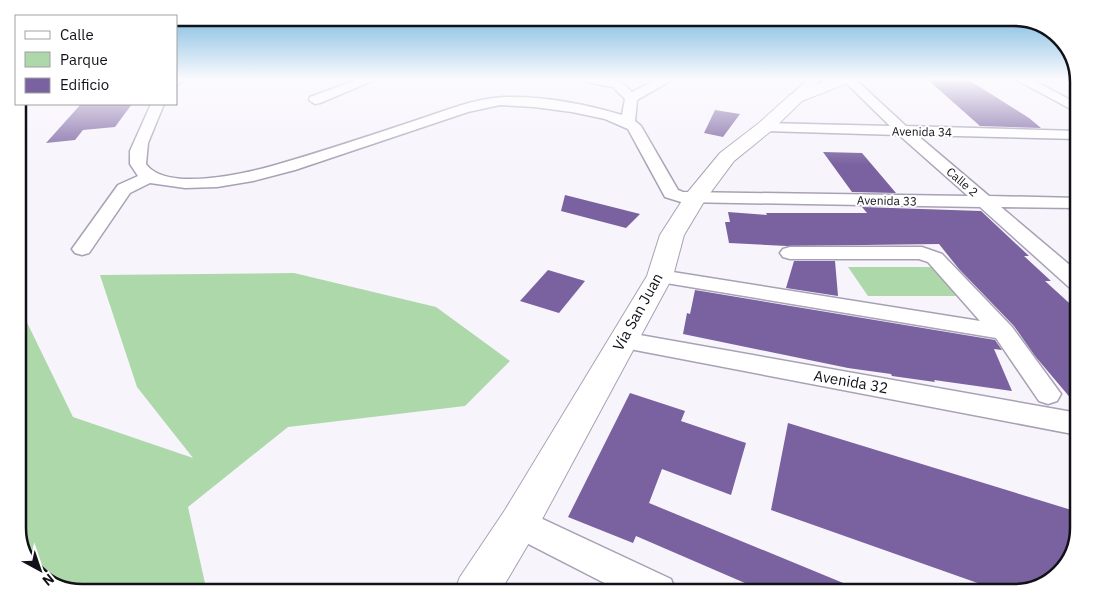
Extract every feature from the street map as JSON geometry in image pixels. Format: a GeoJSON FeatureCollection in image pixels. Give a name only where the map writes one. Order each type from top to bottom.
{"type":"FeatureCollection","features":[{"type":"Feature","properties":{"kind":"street"},"geometry":{"type":"LineString","coordinates":[[156,107],[137,152],[137,162],[140,170],[149,177],[165,182],[198,183],[241,178],[279,170],[471,107]]}},
{"type":"Feature","properties":{"kind":"street"},"geometry":{"type":"LineString","coordinates":[[567,107],[609,114],[628,121],[630,107]]}},
{"type":"Feature","properties":{"kind":"street","name":"Vía San Juan"},"geometry":{"type":"LineString","coordinates":[[481,584],[519,523],[660,276],[672,235],[695,198],[727,157],[786,107]]}},
{"type":"Feature","properties":{"kind":"street","name":"Calle 2"},"geometry":{"type":"LineString","coordinates":[[878,107],[1070,276]]}},
{"type":"Feature","properties":{"kind":"street","name":"Avenida 33"},"geometry":{"type":"LineString","coordinates":[[628,121],[634,126],[671,193],[681,197],[1070,203]]}},
{"type":"Feature","properties":{"kind":"street","name":"Avenida 34"},"geometry":{"type":"LineString","coordinates":[[765,127],[1070,136]]}},
{"type":"Feature","properties":{"kind":"street"},"geometry":{"type":"LineString","coordinates":[[82,249],[124,189],[149,177]]}},
{"type":"Feature","properties":{"kind":"street"},"geometry":{"type":"LineString","coordinates":[[790,253],[922,253],[935,258],[1004,332],[1048,394]]}},
{"type":"Feature","properties":{"kind":"street"},"geometry":{"type":"LineString","coordinates":[[660,276],[1004,332]]}},
{"type":"Feature","properties":{"kind":"street","name":"Avenida 32"},"geometry":{"type":"LineString","coordinates":[[623,340],[1070,423]]}},
{"type":"Feature","properties":{"kind":"street"},"geometry":{"type":"LineString","coordinates":[[519,523],[642,584]]}},
{"type":"Feature","properties":{"kind":"green space"},"geometry":{"type":"Polygon","coordinates":[[[848,267],[933,267],[958,296],[868,296],[848,267]]]}},
{"type":"Feature","properties":{"kind":"green space"},"geometry":{"type":"Polygon","coordinates":[[[294,273],[436,307],[510,361],[465,406],[288,427],[188,507],[205,584],[82,584],[68,582],[48,572],[38,562],[27,539],[26,320],[73,417],[193,458],[137,387],[100,275],[294,273]]]}},
{"type":"Feature","properties":{"kind":"building"},"geometry":{"type":"Polygon","coordinates":[[[78,107],[129,107],[115,127],[83,130],[75,140],[46,143],[78,107]]]}},
{"type":"Feature","properties":{"kind":"building"},"geometry":{"type":"Polygon","coordinates":[[[959,107],[1012,107],[1041,128],[980,126],[959,107]]]}},
{"type":"Feature","properties":{"kind":"building"},"geometry":{"type":"Polygon","coordinates":[[[715,110],[740,114],[723,137],[704,133],[715,110]]]}},
{"type":"Feature","properties":{"kind":"building"},"geometry":{"type":"Polygon","coordinates":[[[823,152],[862,153],[896,193],[852,192],[823,152]]]}},
{"type":"Feature","properties":{"kind":"building"},"geometry":{"type":"Polygon","coordinates":[[[565,195],[640,214],[626,228],[561,211],[565,195]]]}},
{"type":"Feature","properties":{"kind":"building"},"geometry":{"type":"Polygon","coordinates":[[[862,207],[981,211],[1029,256],[1024,256],[1051,281],[1045,281],[1070,304],[1070,398],[1035,356],[1014,326],[959,269],[939,244],[787,246],[729,243],[725,222],[730,222],[728,212],[767,215],[766,213],[867,213],[862,207]]]}},
{"type":"Feature","properties":{"kind":"building"},"geometry":{"type":"Polygon","coordinates":[[[794,261],[835,261],[838,296],[786,288],[794,261]]]}},
{"type":"Feature","properties":{"kind":"building"},"geometry":{"type":"Polygon","coordinates":[[[548,270],[585,281],[559,313],[520,301],[548,270]]]}},
{"type":"Feature","properties":{"kind":"building"},"geometry":{"type":"Polygon","coordinates":[[[695,290],[995,340],[1002,350],[994,349],[1012,391],[892,376],[891,374],[848,368],[683,334],[687,313],[690,314],[695,290]]]}},
{"type":"Feature","properties":{"kind":"building"},"geometry":{"type":"Polygon","coordinates":[[[630,393],[685,411],[681,421],[746,443],[731,495],[662,469],[649,503],[846,584],[747,584],[636,536],[633,543],[568,517],[630,393]]]}},
{"type":"Feature","properties":{"kind":"building"},"geometry":{"type":"Polygon","coordinates":[[[788,423],[1070,510],[1070,528],[1066,549],[1062,556],[1042,576],[1028,582],[1014,584],[980,584],[771,510],[788,423]]]}}]}
